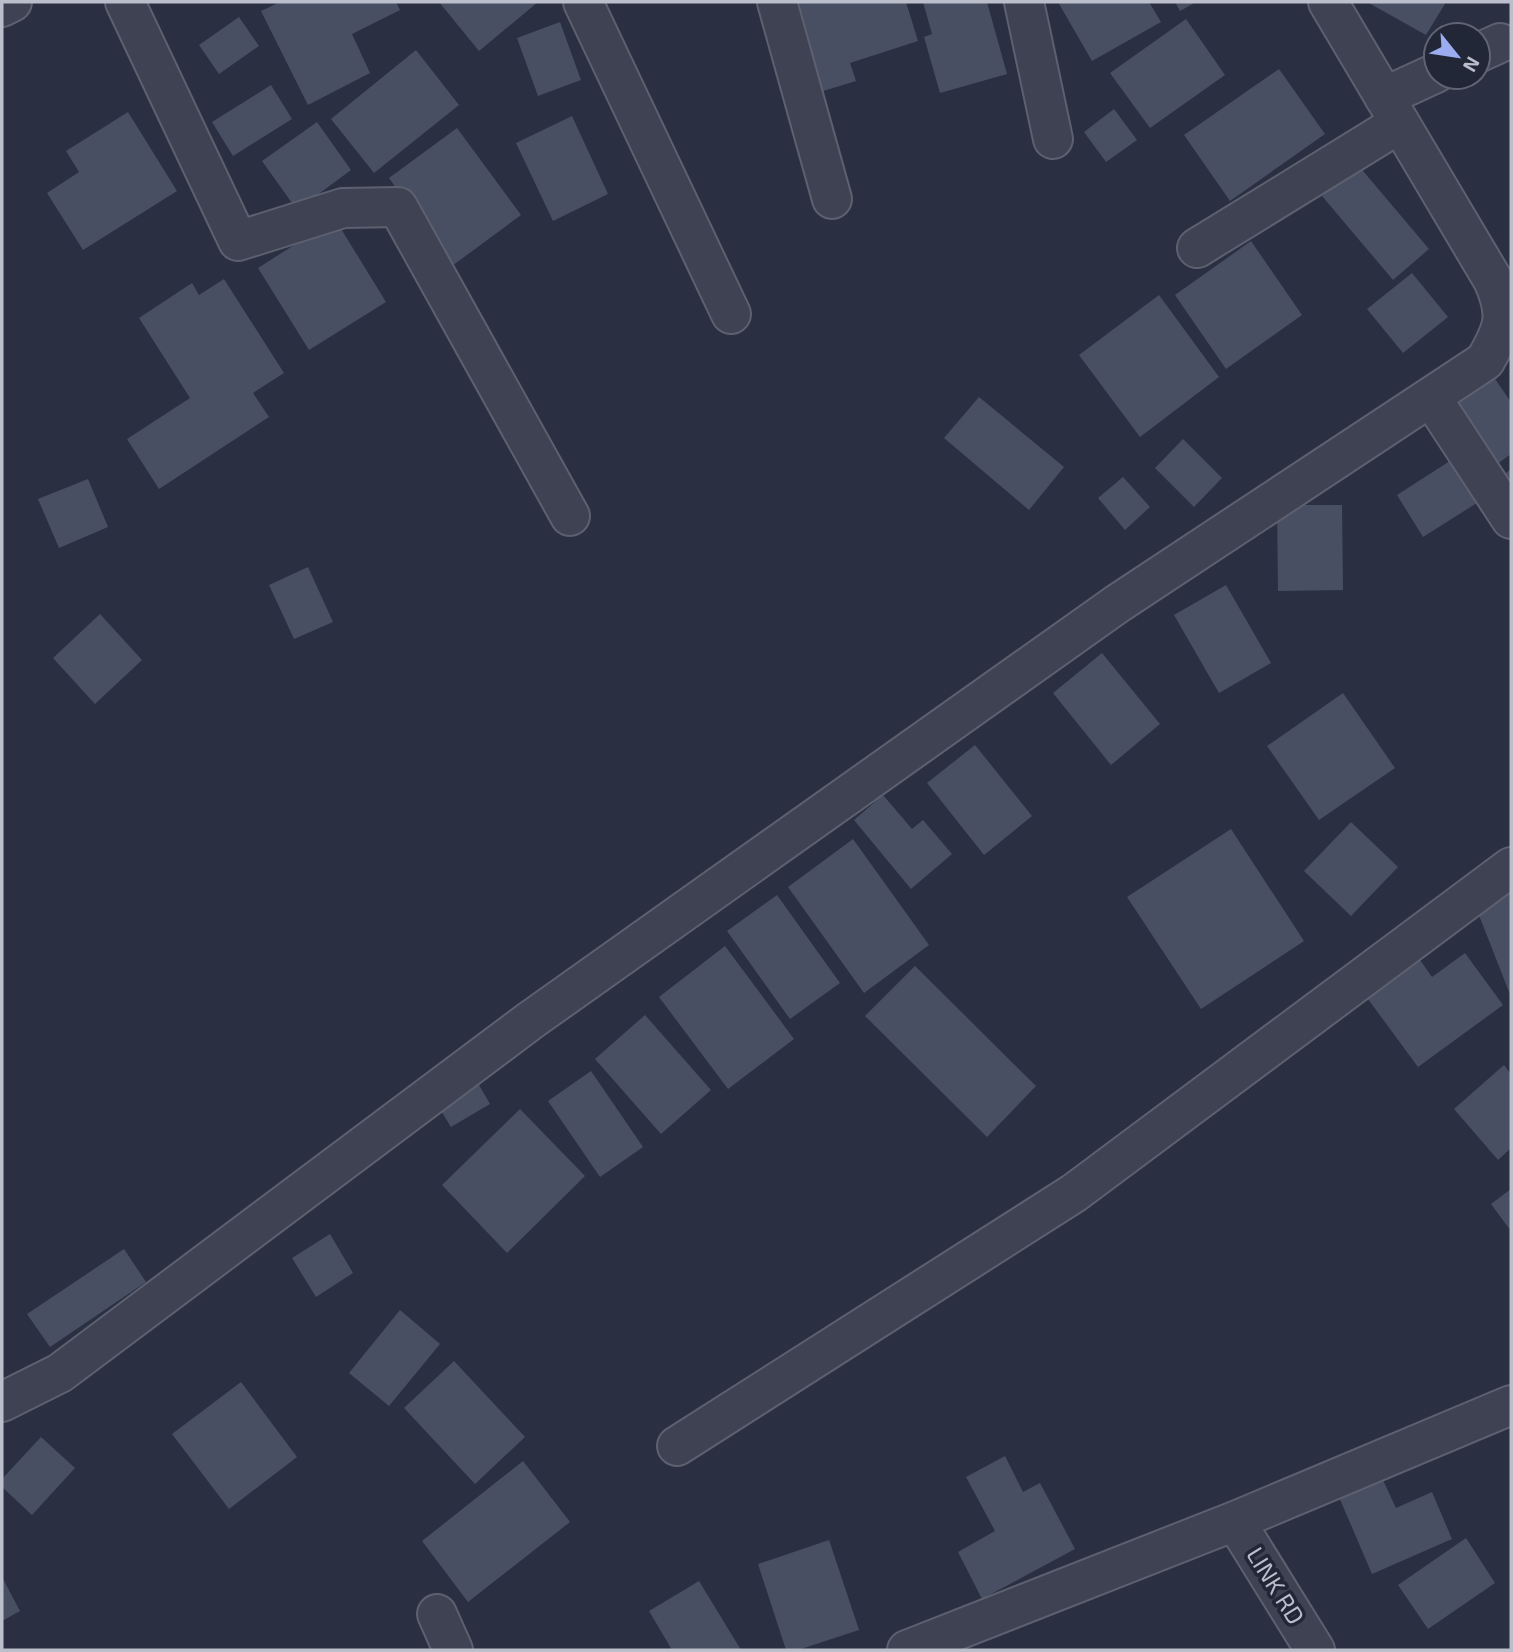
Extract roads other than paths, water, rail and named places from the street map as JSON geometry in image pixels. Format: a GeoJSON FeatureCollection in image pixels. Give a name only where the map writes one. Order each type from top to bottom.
{"type":"FeatureCollection","features":[{"type":"Feature","properties":{"kind":"street"},"geometry":{"type":"LineString","coordinates":[[2,7],[12,2]]}},
{"type":"Feature","properties":{"kind":"street"},"geometry":{"type":"LineString","coordinates":[[125,2],[238,241],[342,208],[398,207],[570,516]]}},
{"type":"Feature","properties":{"kind":"street"},"geometry":{"type":"LineString","coordinates":[[583,2],[731,314]]}},
{"type":"Feature","properties":{"kind":"street"},"geometry":{"type":"LineString","coordinates":[[777,2],[832,199]]}},
{"type":"Feature","properties":{"kind":"street"},"geometry":{"type":"LineString","coordinates":[[1024,2],[1053,139]]}},
{"type":"Feature","properties":{"kind":"street"},"geometry":{"type":"LineString","coordinates":[[2,1402],[60,1373],[531,1020],[1117,604],[1485,361],[1501,332],[1502,301],[1493,280],[1328,2]]}},
{"type":"Feature","properties":{"kind":"street"},"geometry":{"type":"LineString","coordinates":[[1197,248],[1392,110],[1422,85]]}},
{"type":"Feature","properties":{"kind":"street"},"geometry":{"type":"LineString","coordinates":[[1431,397],[1511,519]]}},
{"type":"Feature","properties":{"kind":"street"},"geometry":{"type":"LineString","coordinates":[[677,1446],[1074,1193],[1511,867]]}},
{"type":"Feature","properties":{"kind":"street"},"geometry":{"type":"LineString","coordinates":[[908,1650],[1235,1521],[1511,1405]]}},
{"type":"Feature","properties":{"kind":"street","name":"LINK RD"},"geometry":{"type":"LineString","coordinates":[[1235,1521],[1315,1650]]}},
{"type":"Feature","properties":{"kind":"street"},"geometry":{"type":"LineString","coordinates":[[437,1614],[453,1650]]}}]}
